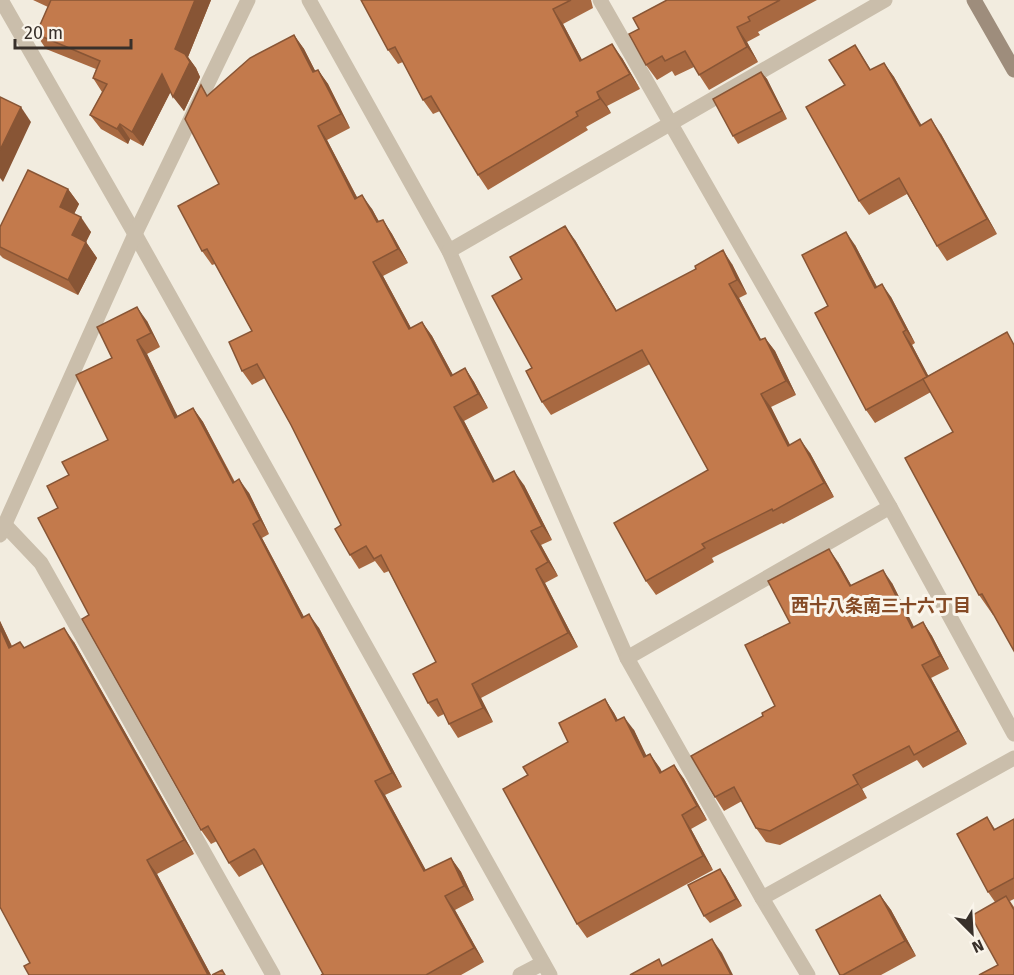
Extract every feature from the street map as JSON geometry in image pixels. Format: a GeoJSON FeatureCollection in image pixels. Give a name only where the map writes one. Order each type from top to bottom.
{"type":"FeatureCollection","features":[{"type":"Feature","properties":{"kind":"main road"},"geometry":{"type":"LineString","coordinates":[[974,0],[1014,70]]}},
{"type":"Feature","properties":{"kind":"street"},"geometry":{"type":"LineString","coordinates":[[2,0],[546,969],[520,975]]}},
{"type":"Feature","properties":{"kind":"street"},"geometry":{"type":"LineString","coordinates":[[248,0],[135,234],[2,530],[41,563],[273,975]]}},
{"type":"Feature","properties":{"kind":"street"},"geometry":{"type":"LineString","coordinates":[[309,0],[449,251],[627,658],[808,975]]}},
{"type":"Feature","properties":{"kind":"street"},"geometry":{"type":"LineString","coordinates":[[600,0],[890,507],[1014,734]]}},
{"type":"Feature","properties":{"kind":"street"},"geometry":{"type":"LineString","coordinates":[[449,251],[885,0]]}},
{"type":"Feature","properties":{"kind":"street"},"geometry":{"type":"LineString","coordinates":[[627,658],[890,507]]}},
{"type":"Feature","properties":{"kind":"street"},"geometry":{"type":"LineString","coordinates":[[762,898],[1014,758]]}},
{"type":"Feature","properties":{"kind":"building"},"geometry":{"type":"Polygon","coordinates":[[[51,0],[195,0],[175,49],[185,54],[190,62],[173,97],[162,74],[132,132],[120,124],[117,129],[90,115],[107,84],[93,78],[100,61],[36,34],[51,0]]]}},
{"type":"Feature","properties":{"kind":"building"},"geometry":{"type":"Polygon","coordinates":[[[361,0],[571,0],[553,9],[580,61],[612,44],[630,74],[597,92],[600,99],[576,112],[578,116],[478,175],[431,96],[423,100],[395,47],[388,50],[361,0]]]}},
{"type":"Feature","properties":{"kind":"building"},"geometry":{"type":"Polygon","coordinates":[[[667,0],[780,0],[748,17],[750,21],[737,27],[747,47],[699,75],[685,51],[665,61],[662,56],[646,65],[629,34],[639,29],[633,18],[667,0]]]}},
{"type":"Feature","properties":{"kind":"building"},"geometry":{"type":"Polygon","coordinates":[[[294,35],[313,72],[318,70],[341,114],[318,126],[355,199],[362,195],[377,222],[383,220],[398,249],[373,262],[409,329],[422,322],[451,376],[465,368],[478,394],[454,407],[493,482],[514,471],[542,526],[531,531],[548,562],[536,569],[568,633],[472,684],[483,708],[449,724],[437,699],[428,703],[413,674],[436,662],[381,555],[374,559],[366,546],[350,555],[335,529],[341,525],[291,425],[257,364],[242,371],[229,342],[252,331],[207,249],[202,251],[178,206],[219,184],[185,119],[201,85],[207,96],[250,58],[294,35]]]}},
{"type":"Feature","properties":{"kind":"building"},"geometry":{"type":"Polygon","coordinates":[[[855,45],[870,70],[884,63],[920,126],[931,119],[987,219],[937,246],[899,178],[859,201],[806,107],[845,85],[829,60],[855,45]]]}},
{"type":"Feature","properties":{"kind":"building"},"geometry":{"type":"Polygon","coordinates":[[[761,72],[782,111],[733,136],[713,99],[761,72]]]}},
{"type":"Feature","properties":{"kind":"building"},"geometry":{"type":"Polygon","coordinates":[[[0,97],[21,107],[0,150],[0,97]]]}},
{"type":"Feature","properties":{"kind":"building"},"geometry":{"type":"Polygon","coordinates":[[[28,170],[68,189],[60,207],[81,217],[72,235],[86,242],[68,280],[0,247],[0,227],[28,170]]]}},
{"type":"Feature","properties":{"kind":"building"},"geometry":{"type":"Polygon","coordinates":[[[565,226],[616,311],[696,269],[695,266],[723,250],[737,280],[729,284],[760,340],[765,338],[786,381],[761,394],[788,446],[800,439],[824,483],[773,511],[772,509],[702,544],[705,548],[646,581],[614,523],[708,470],[642,350],[542,402],[526,371],[532,368],[492,296],[522,279],[510,257],[565,226]]]}},
{"type":"Feature","properties":{"kind":"building"},"geometry":{"type":"Polygon","coordinates":[[[846,232],[875,288],[882,284],[906,330],[903,332],[927,377],[866,410],[815,313],[828,306],[802,255],[846,232]]]}},
{"type":"Feature","properties":{"kind":"building"},"geometry":{"type":"Polygon","coordinates":[[[137,307],[151,333],[137,340],[175,418],[193,408],[233,483],[239,479],[260,520],[253,524],[302,618],[309,614],[392,773],[375,781],[424,871],[451,858],[464,886],[445,896],[474,948],[426,975],[321,975],[323,974],[256,851],[254,849],[229,863],[208,826],[201,830],[82,619],[89,615],[38,518],[58,508],[47,486],[69,475],[62,462],[108,440],[76,375],[112,358],[97,327],[137,307]]]}},
{"type":"Feature","properties":{"kind":"building"},"geometry":{"type":"Polygon","coordinates":[[[1007,332],[1014,345],[1014,651],[982,594],[979,595],[905,458],[953,432],[923,379],[1007,332]]]}},
{"type":"Feature","properties":{"kind":"building"},"geometry":{"type":"Polygon","coordinates":[[[829,549],[850,586],[883,570],[912,628],[923,622],[940,656],[922,665],[958,731],[914,755],[909,746],[853,775],[858,784],[770,831],[756,828],[734,787],[715,797],[691,756],[763,716],[762,713],[775,706],[745,645],[790,623],[768,581],[829,549]]]}},
{"type":"Feature","properties":{"kind":"building"},"geometry":{"type":"Polygon","coordinates":[[[0,628],[9,648],[20,642],[24,648],[64,628],[184,840],[147,860],[208,975],[29,975],[24,966],[30,963],[0,907],[0,628]]]}},
{"type":"Feature","properties":{"kind":"building"},"geometry":{"type":"Polygon","coordinates":[[[605,699],[616,721],[624,717],[644,757],[650,754],[660,773],[674,765],[697,806],[682,815],[703,856],[577,924],[503,789],[528,775],[523,767],[568,742],[559,723],[605,699]]]}},
{"type":"Feature","properties":{"kind":"building"},"geometry":{"type":"Polygon","coordinates":[[[987,817],[994,830],[1014,819],[1014,878],[988,892],[957,834],[987,817]]]}},
{"type":"Feature","properties":{"kind":"building"},"geometry":{"type":"Polygon","coordinates":[[[720,869],[736,899],[704,916],[688,885],[720,869]]]}},
{"type":"Feature","properties":{"kind":"building"},"geometry":{"type":"Polygon","coordinates":[[[880,895],[905,941],[840,975],[816,930],[880,895]]]}},
{"type":"Feature","properties":{"kind":"building"},"geometry":{"type":"Polygon","coordinates":[[[1006,896],[1014,910],[1014,975],[979,975],[998,965],[971,916],[1006,896]]]}},
{"type":"Feature","properties":{"kind":"building"},"geometry":{"type":"Polygon","coordinates":[[[712,939],[731,975],[630,975],[659,959],[662,966],[712,939]]]}},
{"type":"Feature","properties":{"kind":"building"},"geometry":{"type":"Polygon","coordinates":[[[222,970],[225,975],[212,975],[222,970]]]}},
{"type":"Feature","properties":{"kind":"district","name":"西十八条南三十六丁目"},"geometry":{"type":"Point","coordinates":[881,606]}}]}
